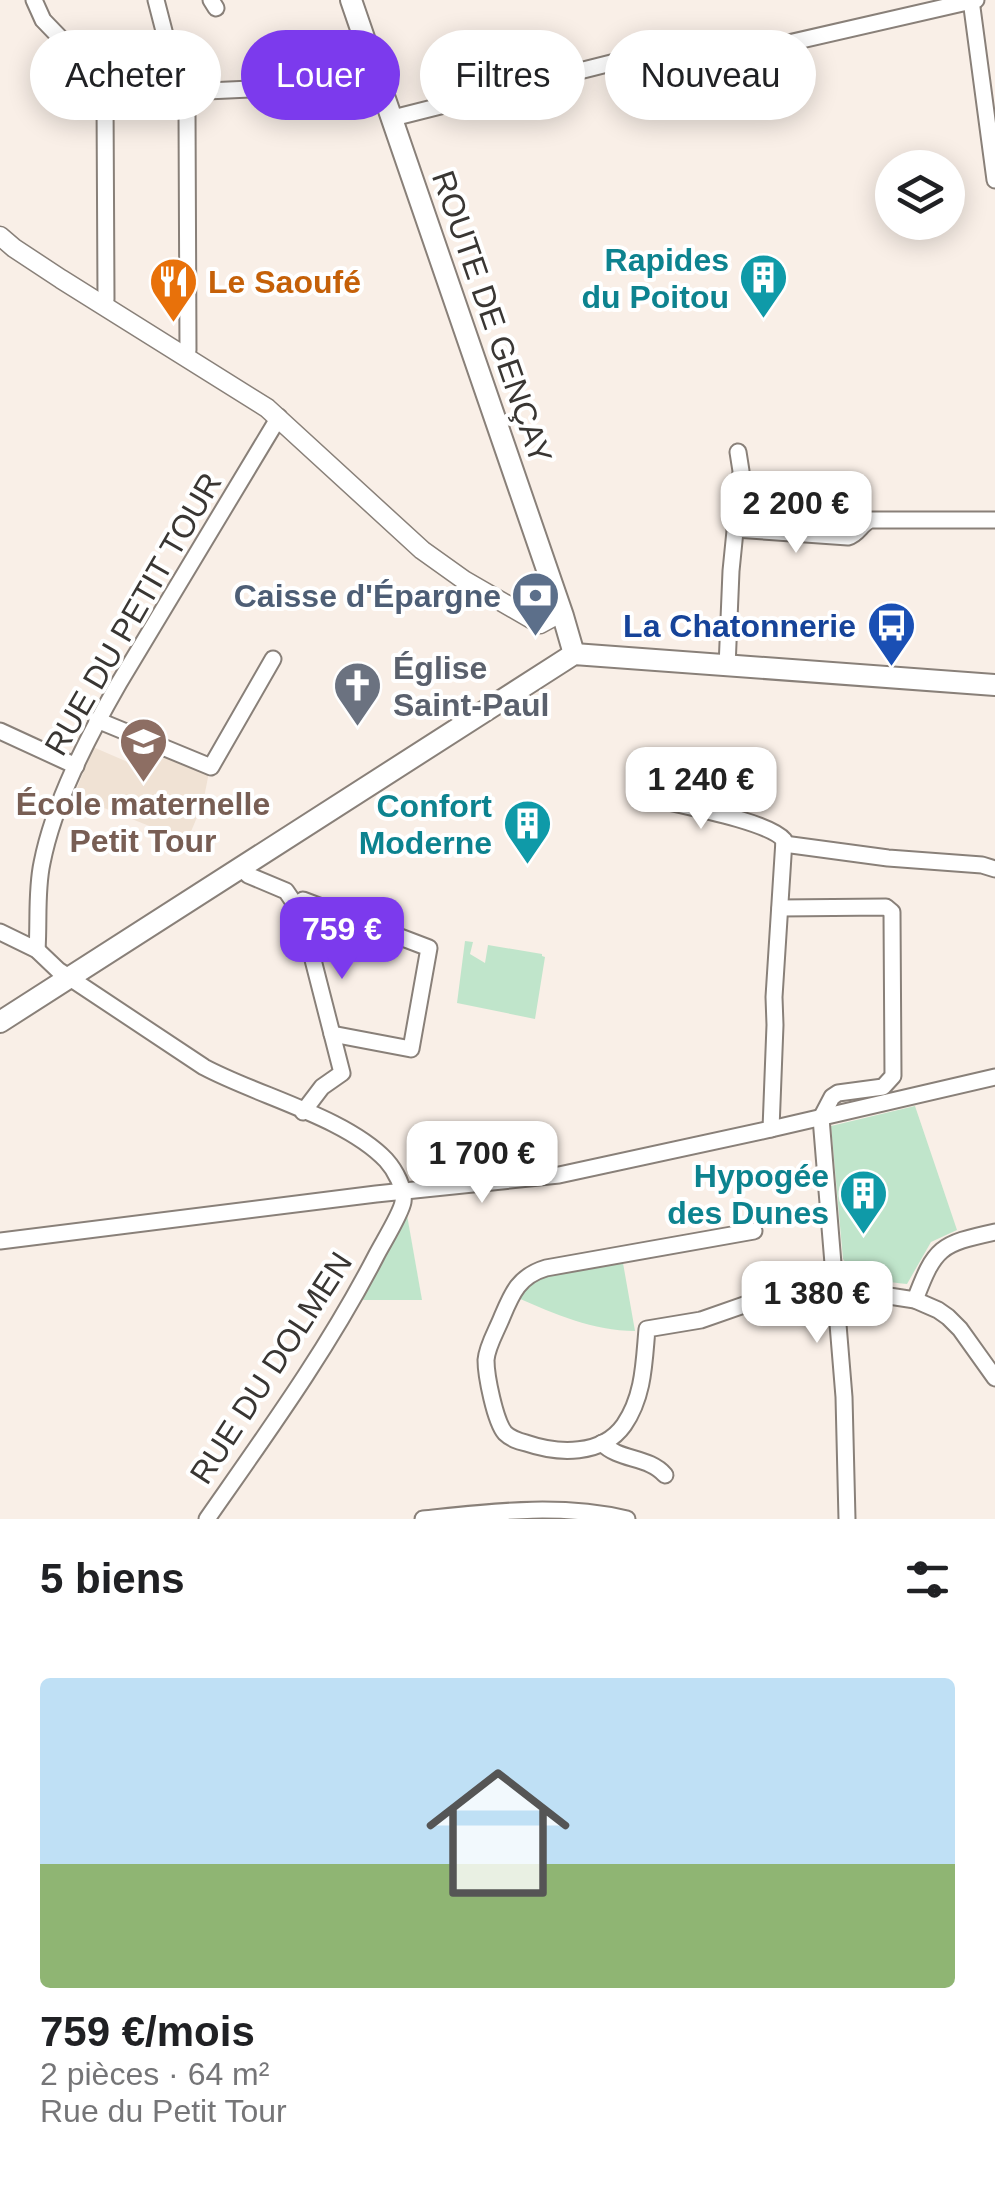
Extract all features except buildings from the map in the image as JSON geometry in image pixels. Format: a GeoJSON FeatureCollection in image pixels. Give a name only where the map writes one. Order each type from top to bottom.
{"type":"FeatureCollection","features":[{"type":"Feature","properties":{"kind":"main road","name":"ROUTE DE GENÇAY"},"geometry":{"type":"LineString","coordinates":[[352,0],[362,30]]}},
{"type":"Feature","properties":{"kind":"main road","name":"ROUTE DE GENÇAY"},"geometry":{"type":"LineString","coordinates":[[393,120],[574,654]]}},
{"type":"Feature","properties":{"kind":"main road"},"geometry":{"type":"LineString","coordinates":[[0,1022],[574,654],[995,686]]}},
{"type":"Feature","properties":{"kind":"street"},"geometry":{"type":"LineString","coordinates":[[34,0],[53,30]]}},
{"type":"Feature","properties":{"kind":"street"},"geometry":{"type":"LineString","coordinates":[[156,0],[163,30]]}},
{"type":"Feature","properties":{"kind":"street"},"geometry":{"type":"LineString","coordinates":[[400,116],[631,58],[745,53],[973,0],[995,180]]}},
{"type":"Feature","properties":{"kind":"street"},"geometry":{"type":"LineString","coordinates":[[104,120],[104,304]]}},
{"type":"Feature","properties":{"kind":"street"},"geometry":{"type":"LineString","coordinates":[[185,355],[189,315],[187,120]]}},
{"type":"Feature","properties":{"kind":"street"},"geometry":{"type":"LineString","coordinates":[[3,241],[255,399],[442,566],[540,624],[562,612]]}},
{"type":"Feature","properties":{"kind":"street","name":"RUE DU PETIT TOUR"},"geometry":{"type":"LineString","coordinates":[[37,950],[42,865],[76,766],[98,720],[278,418]]}},
{"type":"Feature","properties":{"kind":"street"},"geometry":{"type":"LineString","coordinates":[[727,667],[741,466],[738,452]]}},
{"type":"Feature","properties":{"kind":"street"},"geometry":{"type":"LineString","coordinates":[[735,528],[848,536],[871,520],[995,520]]}},
{"type":"Feature","properties":{"kind":"street"},"geometry":{"type":"LineString","coordinates":[[98,720],[211,767],[272,660]]}},
{"type":"Feature","properties":{"kind":"street"},"geometry":{"type":"LineString","coordinates":[[0,731],[76,766]]}},
{"type":"Feature","properties":{"kind":"street"},"geometry":{"type":"LineString","coordinates":[[639,796],[721,814],[776,832],[784,840],[774,996],[771,1130]]}},
{"type":"Feature","properties":{"kind":"street"},"geometry":{"type":"LineString","coordinates":[[784,844],[995,869]]}},
{"type":"Feature","properties":{"kind":"street"},"geometry":{"type":"LineString","coordinates":[[241,866],[248,875],[286,891],[300,913],[342,1073],[322,1087],[303,1112]]}},
{"type":"Feature","properties":{"kind":"street"},"geometry":{"type":"LineString","coordinates":[[296,906],[303,900],[429,948],[411,1049],[332,1034]]}},
{"type":"Feature","properties":{"kind":"street"},"geometry":{"type":"LineString","coordinates":[[780,908],[886,907],[892,912],[893,1076],[883,1087],[838,1093],[821,1118],[846,1426],[847,1519]]}},
{"type":"Feature","properties":{"kind":"street"},"geometry":{"type":"LineString","coordinates":[[0,932],[37,950],[58,970],[204,1067],[362,1140],[386,1160],[402,1192]]}},
{"type":"Feature","properties":{"kind":"street"},"geometry":{"type":"LineString","coordinates":[[0,1242],[574,1172],[995,1076]]}},
{"type":"Feature","properties":{"kind":"street","name":"RUE DU DOLMEN"},"geometry":{"type":"LineString","coordinates":[[207,1519],[322,1350],[392,1226],[403,1201],[402,1192]]}},
{"type":"Feature","properties":{"kind":"street"},"geometry":{"type":"LineString","coordinates":[[754,1231],[546,1268],[527,1276],[515,1288],[487,1356],[495,1414],[506,1434],[547,1450],[602,1444],[625,1424],[638,1399],[646,1329],[702,1320],[767,1297],[836,1293],[915,1300],[948,1317],[995,1378]]}},
{"type":"Feature","properties":{"kind":"street"},"geometry":{"type":"LineString","coordinates":[[915,1300],[926,1271],[941,1249],[962,1239],[995,1232]]}},
{"type":"Feature","properties":{"kind":"street"},"geometry":{"type":"LineString","coordinates":[[602,1444],[657,1466],[665,1475]]}},
{"type":"Feature","properties":{"kind":"street"},"geometry":{"type":"LineString","coordinates":[[423,1519],[539,1509],[627,1519]]}},
{"type":"Feature","properties":{"kind":"shaded area","name":"École maternelle Petit Tour"},"geometry":{"type":"Polygon","coordinates":[[[93,747],[137,766],[146,747],[209,772],[203,803],[187,841],[74,796],[93,747]]]}},
{"type":"Feature","properties":{"kind":"green space"},"geometry":{"type":"Polygon","coordinates":[[[465,941],[473,942],[470,954],[485,963],[488,945],[545,957],[535,1019],[457,1003],[465,941]]]}},
{"type":"Feature","properties":{"kind":"green space"},"geometry":{"type":"Polygon","coordinates":[[[915,1106],[957,1230],[931,1242],[907,1284],[880,1281],[856,1272],[843,1259],[831,1126],[915,1106]]]}},
{"type":"Feature","properties":{"kind":"green space"},"geometry":{"type":"Polygon","coordinates":[[[407,1215],[422,1300],[360,1300],[407,1215]]]}},
{"type":"Feature","properties":{"kind":"green space"},"geometry":{"type":"Polygon","coordinates":[[[623,1263],[635,1331],[589,1325],[518,1298],[552,1274],[623,1263]]]}},
{"type":"Feature","properties":{"kind":"place","name":"Rapides du Poitou"},"geometry":{"type":"Point","coordinates":[764,320]}},
{"type":"Feature","properties":{"kind":"place","name":"Le Saoufé"},"geometry":{"type":"Point","coordinates":[173,324]}},
{"type":"Feature","properties":{"kind":"place","name":"Caisse d'Épargne"},"geometry":{"type":"Point","coordinates":[536,638]}},
{"type":"Feature","properties":{"kind":"place","name":"La Chatonnerie"},"geometry":{"type":"Point","coordinates":[891,668]}},
{"type":"Feature","properties":{"kind":"place","name":"Église Saint-Paul"},"geometry":{"type":"Point","coordinates":[358,728]}},
{"type":"Feature","properties":{"kind":"place","name":"École maternelle Petit Tour"},"geometry":{"type":"Point","coordinates":[143,784]}},
{"type":"Feature","properties":{"kind":"place","name":"Confort Moderne"},"geometry":{"type":"Point","coordinates":[527,866]}},
{"type":"Feature","properties":{"kind":"place","name":"Hypogée des Dunes"},"geometry":{"type":"Point","coordinates":[864,1236]}}]}
